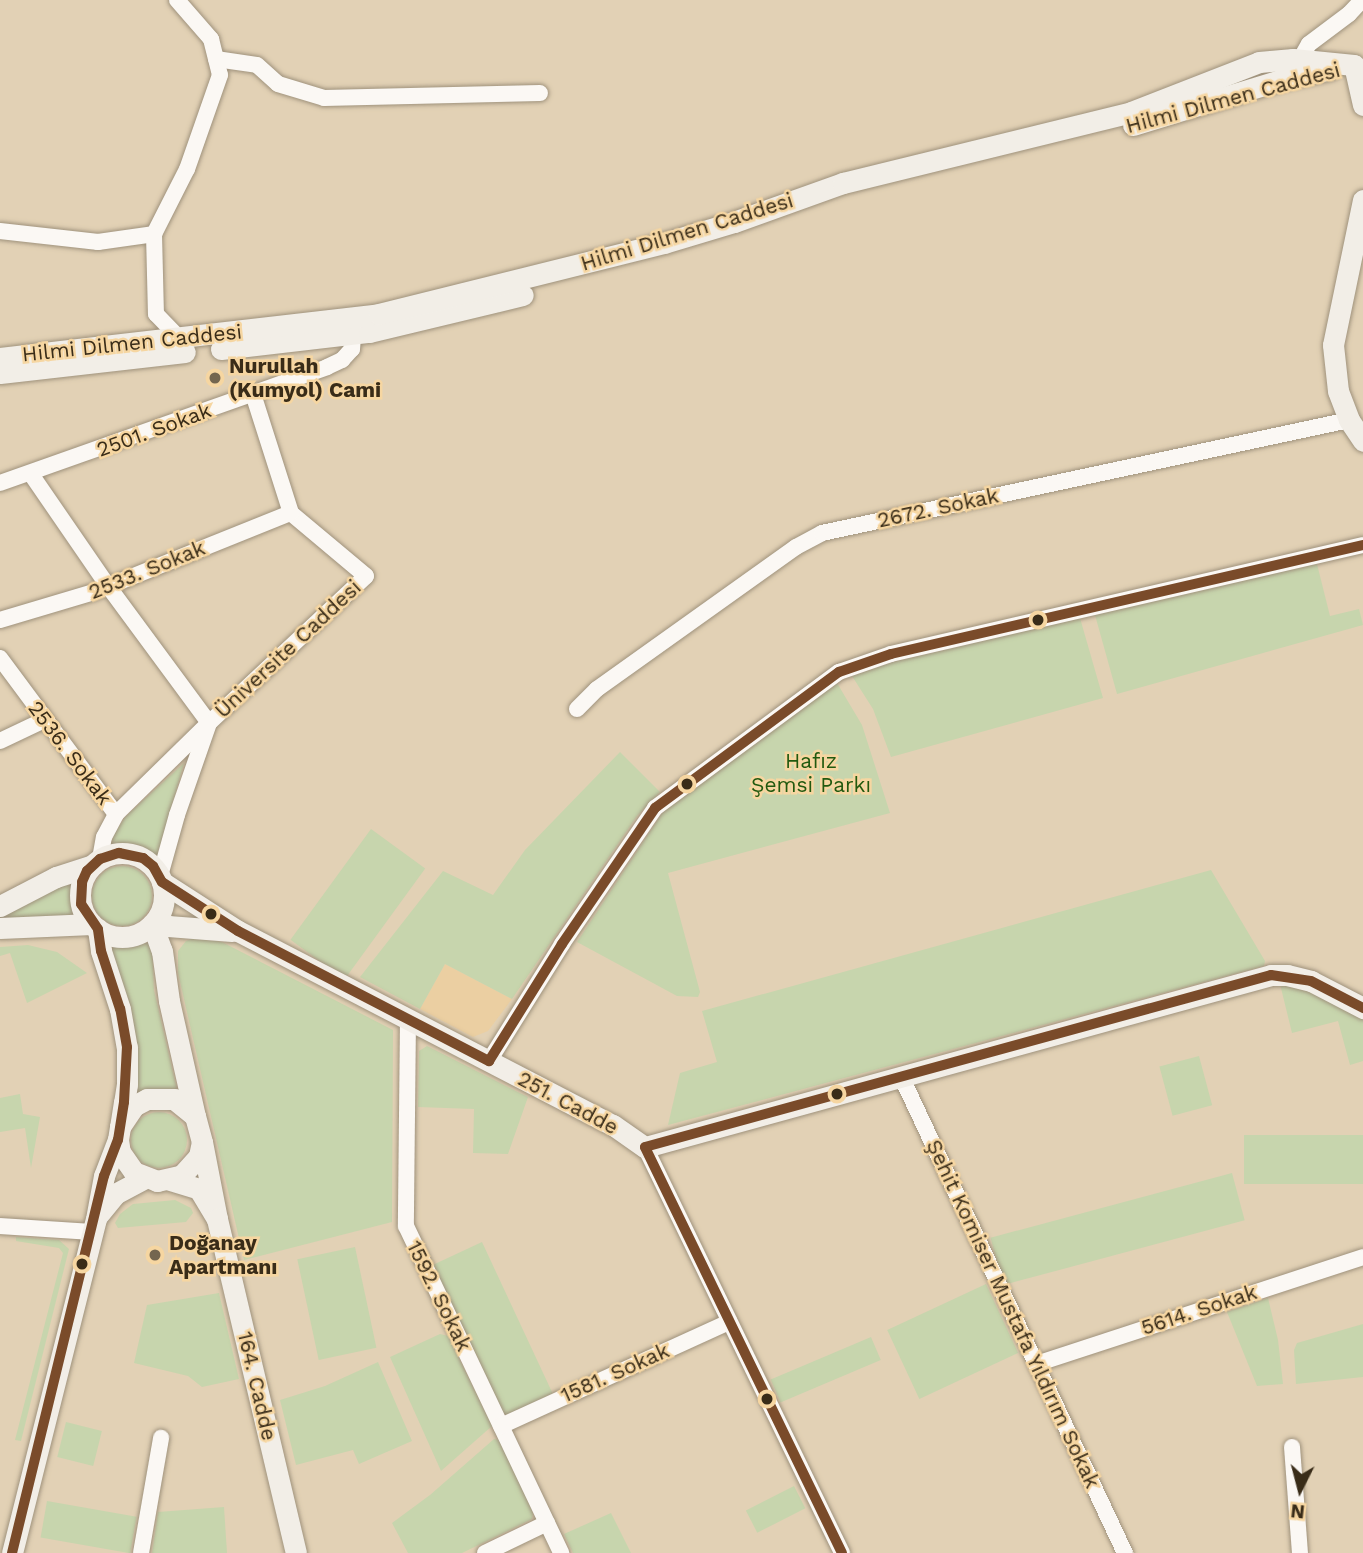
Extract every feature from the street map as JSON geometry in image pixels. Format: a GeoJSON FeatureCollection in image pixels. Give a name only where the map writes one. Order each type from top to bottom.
{"type":"FeatureCollection","features":[{"type":"Feature","properties":{"kind":"street"},"geometry":{"type":"LineString","coordinates":[[177,0],[211,39],[220,75],[187,169],[153,234],[156,314],[179,338]]}},
{"type":"Feature","properties":{"kind":"street"},"geometry":{"type":"LineString","coordinates":[[1297,68],[1313,39],[1358,2]]}},
{"type":"Feature","properties":{"kind":"street"},"geometry":{"type":"LineString","coordinates":[[216,60],[257,65],[278,84],[324,98],[540,93]]}},
{"type":"Feature","properties":{"kind":"street","name":"Hilmi Dilmen Caddesi"},"geometry":{"type":"LineString","coordinates":[[0,373],[354,326],[734,222],[843,183],[1162,109],[1259,62],[1297,68],[1359,65]]}},
{"type":"Feature","properties":{"kind":"street"},"geometry":{"type":"LineString","coordinates":[[1359,65],[1363,105]]}},
{"type":"Feature","properties":{"kind":"street"},"geometry":{"type":"LineString","coordinates":[[1363,200],[1355,279],[1333,345],[1338,391],[1349,420],[1363,440]]}},
{"type":"Feature","properties":{"kind":"street"},"geometry":{"type":"LineString","coordinates":[[0,231],[98,242],[153,234]]}},
{"type":"Feature","properties":{"kind":"street","name":"Hilmi Dilmen Caddesi"},"geometry":{"type":"LineString","coordinates":[[0,358],[179,338],[354,326]]}},
{"type":"Feature","properties":{"kind":"street","name":"2501. Sokak"},"geometry":{"type":"LineString","coordinates":[[0,483],[342,360],[352,349],[354,326]]}},
{"type":"Feature","properties":{"kind":"street"},"geometry":{"type":"LineString","coordinates":[[253,394],[291,513]]}},
{"type":"Feature","properties":{"kind":"street","name":"2672. Sokak"},"geometry":{"type":"LineString","coordinates":[[577,709],[597,688],[796,547],[822,533],[1349,420]]}},
{"type":"Feature","properties":{"kind":"street"},"geometry":{"type":"LineString","coordinates":[[31,474],[108,586],[209,723]]}},
{"type":"Feature","properties":{"kind":"street","name":"Üniversite Caddesi"},"geometry":{"type":"LineString","coordinates":[[97,862],[104,837],[116,814],[366,576],[291,513]]}},
{"type":"Feature","properties":{"kind":"street","name":"2533. Sokak"},"geometry":{"type":"LineString","coordinates":[[0,620],[108,586],[291,513]]}},
{"type":"Feature","properties":{"kind":"street"},"geometry":{"type":"LineString","coordinates":[[489,1061],[562,944],[654,808],[839,672],[891,654],[1363,545]]}},
{"type":"Feature","properties":{"kind":"street","name":"2536. Sokak"},"geometry":{"type":"LineString","coordinates":[[0,658],[116,814]]}},
{"type":"Feature","properties":{"kind":"street"},"geometry":{"type":"LineString","coordinates":[[0,741],[44,720]]}},
{"type":"Feature","properties":{"kind":"street","name":"Üniversite Caddesi"},"geometry":{"type":"LineString","coordinates":[[161,879],[177,815],[209,723]]}},
{"type":"Feature","properties":{"kind":"street"},"geometry":{"type":"LineString","coordinates":[[0,906],[56,877],[119,853],[131,853],[153,866],[161,879],[164,900],[154,922],[135,935],[123,937],[95,926],[0,928]]}},
{"type":"Feature","properties":{"kind":"street"},"geometry":{"type":"LineString","coordinates":[[97,862],[82,882],[81,904],[95,926],[120,1009],[127,1047],[127,1075],[119,1133],[125,1163],[145,1178],[170,1180],[191,1167],[202,1142],[169,1001],[162,951],[154,922]]}},
{"type":"Feature","properties":{"kind":"street","name":"251. Cadde"},"geometry":{"type":"LineString","coordinates":[[161,879],[238,932],[613,1125],[645,1147],[842,1553]]}},
{"type":"Feature","properties":{"kind":"street","name":"251. Cadde"},"geometry":{"type":"LineString","coordinates":[[154,922],[168,926],[238,932]]}},
{"type":"Feature","properties":{"kind":"street"},"geometry":{"type":"LineString","coordinates":[[645,1147],[1271,975],[1311,981],[1363,1008]]}},
{"type":"Feature","properties":{"kind":"street","name":"1592. Sokak"},"geometry":{"type":"LineString","coordinates":[[408,1019],[406,1226],[561,1553]]}},
{"type":"Feature","properties":{"kind":"street","name":"Şehit Komiser Mustafa Yıldırım Sokak"},"geometry":{"type":"LineString","coordinates":[[901,1076],[1125,1553]]}},
{"type":"Feature","properties":{"kind":"street"},"geometry":{"type":"LineString","coordinates":[[12,1553],[94,1226],[104,1176],[119,1133],[134,1106],[160,1097],[186,1106],[195,1116]]}},
{"type":"Feature","properties":{"kind":"street","name":"164. Cadde"},"geometry":{"type":"LineString","coordinates":[[202,1142],[217,1219],[296,1553]]}},
{"type":"Feature","properties":{"kind":"street"},"geometry":{"type":"LineString","coordinates":[[94,1226],[115,1194],[145,1178]]}},
{"type":"Feature","properties":{"kind":"street","name":"164. Cadde"},"geometry":{"type":"LineString","coordinates":[[170,1180],[199,1189],[217,1219]]}},
{"type":"Feature","properties":{"kind":"street"},"geometry":{"type":"LineString","coordinates":[[0,1226],[94,1226]]}},
{"type":"Feature","properties":{"kind":"street","name":"5614. Sokak"},"geometry":{"type":"LineString","coordinates":[[1036,1364],[1363,1256]]}},
{"type":"Feature","properties":{"kind":"street","name":"1581. Sokak"},"geometry":{"type":"LineString","coordinates":[[502,1426],[729,1322]]}},
{"type":"Feature","properties":{"kind":"street"},"geometry":{"type":"LineString","coordinates":[[141,1553],[161,1438]]}},
{"type":"Feature","properties":{"kind":"street"},"geometry":{"type":"LineString","coordinates":[[1292,1447],[1300,1553]]}},
{"type":"Feature","properties":{"kind":"street"},"geometry":{"type":"LineString","coordinates":[[485,1553],[547,1523]]}},
{"type":"Feature","properties":{"kind":"shaded area"},"geometry":{"type":"Polygon","coordinates":[[[445,964],[512,999],[488,1031],[473,1037],[420,1009],[445,964]]]}},
{"type":"Feature","properties":{"kind":"green space"},"geometry":{"type":"Polygon","coordinates":[[[1317,564],[1330,616],[1359,609],[1363,625],[1117,694],[1095,615],[1317,564]]]}},
{"type":"Feature","properties":{"kind":"green space"},"geometry":{"type":"Polygon","coordinates":[[[1080,618],[1103,698],[891,757],[873,709],[852,676],[893,662],[1080,618]]]}},
{"type":"Feature","properties":{"kind":"green space","name":"Hafız Şemsi Parkı"},"geometry":{"type":"Polygon","coordinates":[[[837,683],[862,725],[890,813],[668,873],[700,992],[698,997],[677,996],[577,942],[663,812],[837,683]]]}},
{"type":"Feature","properties":{"kind":"green space"},"geometry":{"type":"Polygon","coordinates":[[[620,752],[660,792],[637,816],[512,999],[445,964],[420,1009],[360,977],[443,871],[493,895],[525,850],[620,752]]]}},
{"type":"Feature","properties":{"kind":"green space"},"geometry":{"type":"Polygon","coordinates":[[[184,763],[157,857],[133,848],[110,847],[114,834],[126,816],[184,763]]]}},
{"type":"Feature","properties":{"kind":"green space"},"geometry":{"type":"Polygon","coordinates":[[[371,829],[425,868],[345,979],[290,940],[371,829]]]}},
{"type":"Feature","properties":{"kind":"green space"},"geometry":{"type":"Polygon","coordinates":[[[122,866],[139,871],[147,879],[152,896],[147,913],[139,921],[122,926],[105,921],[97,913],[92,896],[97,879],[105,871],[122,866]]]}},
{"type":"Feature","properties":{"kind":"green space"},"geometry":{"type":"Polygon","coordinates":[[[1211,870],[1265,961],[1264,966],[668,1125],[680,1073],[717,1062],[702,1011],[1211,870]]]}},
{"type":"Feature","properties":{"kind":"green space"},"geometry":{"type":"Polygon","coordinates":[[[77,877],[72,893],[75,918],[0,920],[0,912],[77,877]]]}},
{"type":"Feature","properties":{"kind":"green space"},"geometry":{"type":"Polygon","coordinates":[[[193,938],[222,942],[393,1030],[392,1222],[244,1260],[178,973],[178,951],[186,941],[193,938]]]}},
{"type":"Feature","properties":{"kind":"green space"},"geometry":{"type":"Polygon","coordinates":[[[152,942],[154,990],[177,1090],[134,1097],[133,1023],[107,945],[127,946],[152,942]]]}},
{"type":"Feature","properties":{"kind":"green space"},"geometry":{"type":"Polygon","coordinates":[[[28,945],[57,952],[87,973],[27,1003],[10,953],[0,956],[0,947],[28,945]]]}},
{"type":"Feature","properties":{"kind":"green space"},"geometry":{"type":"Polygon","coordinates":[[[1280,984],[1299,986],[1363,1018],[1363,1061],[1350,1065],[1338,1021],[1292,1033],[1280,984]]]}},
{"type":"Feature","properties":{"kind":"green space"},"geometry":{"type":"Polygon","coordinates":[[[427,1046],[528,1097],[508,1154],[473,1153],[474,1109],[418,1107],[419,1051],[427,1046]]]}},
{"type":"Feature","properties":{"kind":"green space"},"geometry":{"type":"Polygon","coordinates":[[[1199,1056],[1212,1105],[1173,1116],[1159,1067],[1199,1056]]]}},
{"type":"Feature","properties":{"kind":"green space"},"geometry":{"type":"Polygon","coordinates":[[[20,1094],[23,1114],[40,1117],[31,1168],[25,1128],[0,1132],[0,1098],[20,1094]]]}},
{"type":"Feature","properties":{"kind":"green space"},"geometry":{"type":"Polygon","coordinates":[[[153,1112],[165,1112],[175,1116],[183,1124],[187,1140],[183,1156],[175,1164],[165,1168],[153,1168],[143,1164],[135,1156],[131,1146],[131,1134],[135,1124],[143,1116],[153,1112]]]}},
{"type":"Feature","properties":{"kind":"green space"},"geometry":{"type":"Polygon","coordinates":[[[1244,1135],[1363,1135],[1363,1184],[1244,1184],[1244,1135]]]}},
{"type":"Feature","properties":{"kind":"green space"},"geometry":{"type":"Polygon","coordinates":[[[1232,1173],[1245,1220],[1003,1285],[991,1238],[1232,1173]]]}},
{"type":"Feature","properties":{"kind":"green space"},"geometry":{"type":"Polygon","coordinates":[[[175,1200],[191,1208],[193,1213],[186,1222],[118,1228],[115,1223],[120,1214],[133,1204],[175,1200]]]}},
{"type":"Feature","properties":{"kind":"green space"},"geometry":{"type":"Polygon","coordinates":[[[16,1237],[59,1240],[69,1249],[21,1441],[15,1440],[63,1253],[59,1248],[16,1241],[16,1237]]]}},
{"type":"Feature","properties":{"kind":"green space"},"geometry":{"type":"Polygon","coordinates":[[[482,1242],[553,1393],[503,1417],[432,1265],[482,1242]]]}},
{"type":"Feature","properties":{"kind":"green space"},"geometry":{"type":"Polygon","coordinates":[[[355,1247],[376,1348],[319,1360],[297,1259],[355,1247]]]}},
{"type":"Feature","properties":{"kind":"green space"},"geometry":{"type":"Polygon","coordinates":[[[986,1284],[1018,1353],[919,1399],[887,1330],[986,1284]]]}},
{"type":"Feature","properties":{"kind":"green space"},"geometry":{"type":"Polygon","coordinates":[[[219,1293],[239,1379],[202,1387],[188,1376],[134,1363],[147,1305],[219,1293]]]}},
{"type":"Feature","properties":{"kind":"green space"},"geometry":{"type":"Polygon","coordinates":[[[1268,1298],[1278,1340],[1283,1384],[1257,1386],[1227,1312],[1268,1298]]]}},
{"type":"Feature","properties":{"kind":"green space"},"geometry":{"type":"Polygon","coordinates":[[[1363,1324],[1363,1377],[1296,1384],[1294,1350],[1297,1343],[1363,1324]]]}},
{"type":"Feature","properties":{"kind":"green space"},"geometry":{"type":"Polygon","coordinates":[[[440,1334],[448,1336],[492,1426],[441,1471],[390,1357],[440,1334]]]}},
{"type":"Feature","properties":{"kind":"green space"},"geometry":{"type":"Polygon","coordinates":[[[871,1337],[881,1360],[780,1403],[771,1380],[871,1337]]]}},
{"type":"Feature","properties":{"kind":"green space"},"geometry":{"type":"Polygon","coordinates":[[[378,1362],[412,1441],[359,1464],[353,1450],[296,1465],[280,1400],[325,1386],[378,1362]]]}},
{"type":"Feature","properties":{"kind":"green space"},"geometry":{"type":"Polygon","coordinates":[[[66,1422],[102,1431],[93,1466],[57,1457],[66,1422]]]}},
{"type":"Feature","properties":{"kind":"green space"},"geometry":{"type":"Polygon","coordinates":[[[494,1439],[500,1440],[533,1513],[532,1519],[462,1553],[408,1553],[392,1523],[430,1495],[494,1439]]]}},
{"type":"Feature","properties":{"kind":"green space"},"geometry":{"type":"Polygon","coordinates":[[[794,1486],[805,1508],[757,1533],[746,1511],[794,1486]]]}},
{"type":"Feature","properties":{"kind":"green space"},"geometry":{"type":"Polygon","coordinates":[[[47,1501],[137,1517],[130,1553],[41,1537],[47,1501]]]}},
{"type":"Feature","properties":{"kind":"green space"},"geometry":{"type":"Polygon","coordinates":[[[224,1507],[227,1553],[152,1553],[158,1512],[224,1507]]]}},
{"type":"Feature","properties":{"kind":"green space"},"geometry":{"type":"Polygon","coordinates":[[[611,1513],[631,1553],[573,1553],[564,1534],[611,1513]]]}},
{"type":"Feature","properties":{"kind":"transit line"},"geometry":{"type":"LineString","coordinates":[[12,1553],[104,1176],[118,1140],[124,1102],[127,1047],[120,1009],[101,951],[98,929],[81,904],[82,882],[87,871],[100,859],[119,853],[143,858],[153,866],[162,882],[238,931],[489,1061],[562,944],[655,808],[839,672],[891,654],[1363,545]]}},
{"type":"Feature","properties":{"kind":"transit line"},"geometry":{"type":"LineString","coordinates":[[842,1553],[645,1147],[1271,975],[1311,981],[1363,1008]]}},
{"type":"Feature","properties":{"kind":"place","name":"Nurullah (Kumyol) Cami"},"geometry":{"type":"Point","coordinates":[215,378]}},
{"type":"Feature","properties":{"kind":"place","name":"Doğanay Apartmanı"},"geometry":{"type":"Point","coordinates":[155,1255]}}]}
